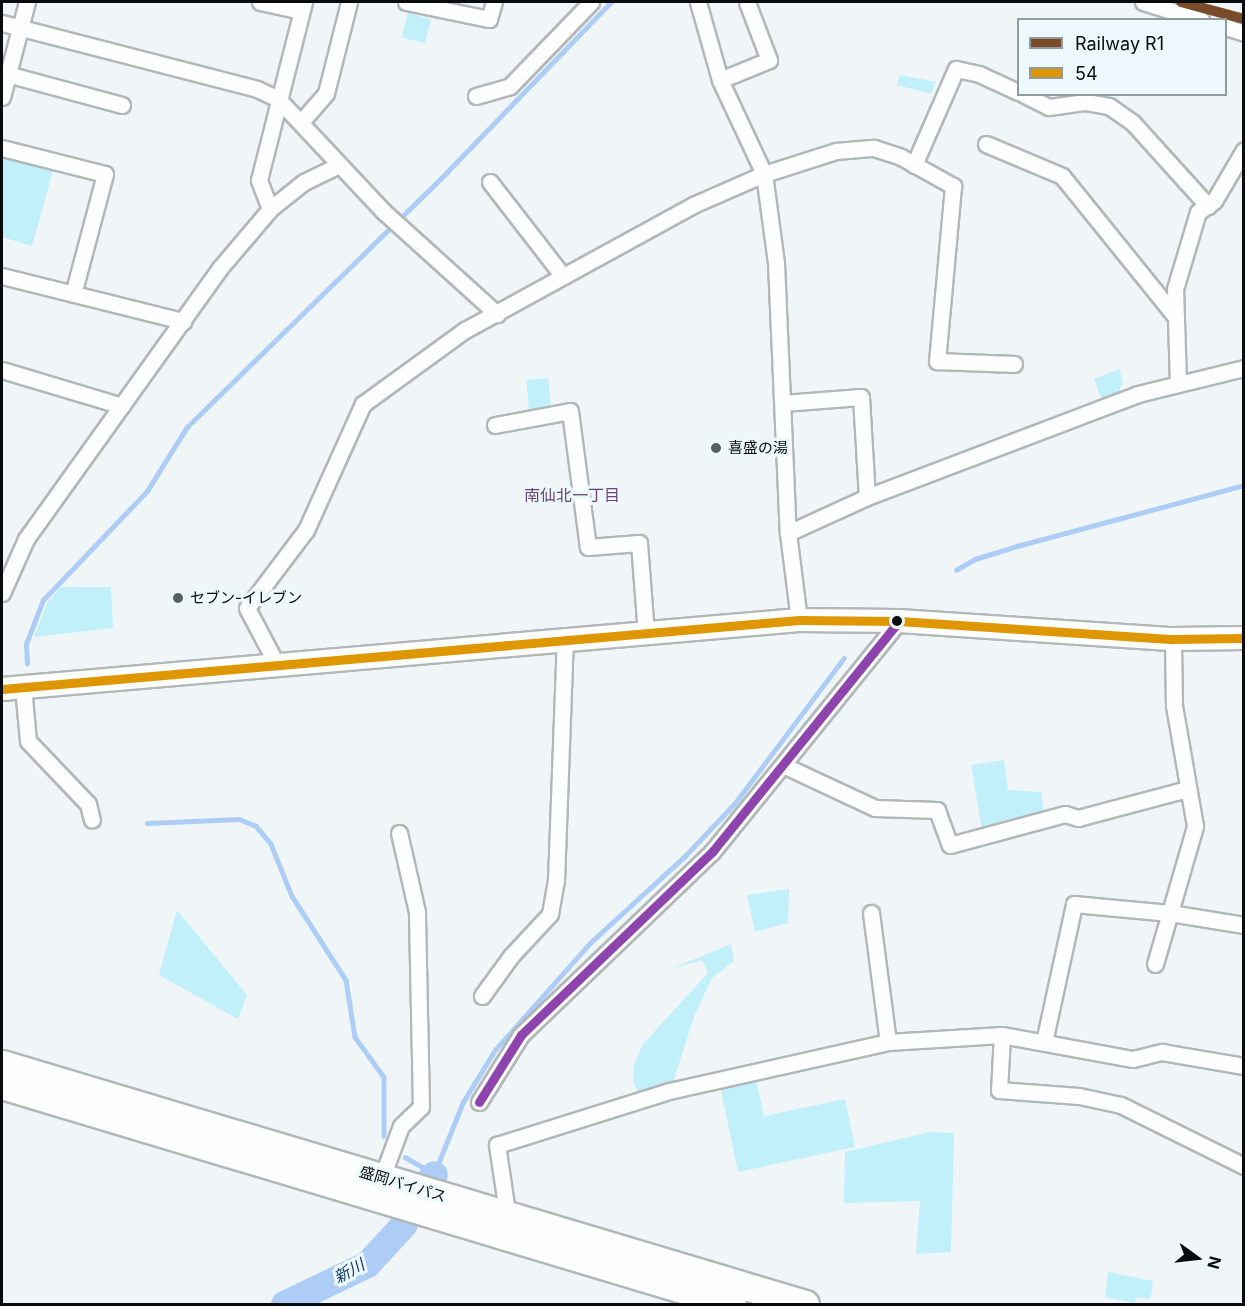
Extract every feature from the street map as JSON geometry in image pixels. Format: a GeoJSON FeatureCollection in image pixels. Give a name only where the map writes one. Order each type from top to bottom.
{"type":"FeatureCollection","features":[{"type":"Feature","properties":{"kind":"highway","name":"盛岡バイパス"},"geometry":{"type":"LineString","coordinates":[[2,1064],[805,1305]]}},
{"type":"Feature","properties":{"kind":"highway","name":"盛岡バイパス"},"geometry":{"type":"LineString","coordinates":[[2,1085],[732,1305]]}},
{"type":"Feature","properties":{"kind":"main road"},"geometry":{"type":"LineString","coordinates":[[12,688],[276,663],[646,635],[799,620],[899,621],[1173,639],[1244,638]]}},
{"type":"Feature","properties":{"kind":"street"},"geometry":{"type":"LineString","coordinates":[[2,97],[18,27],[27,2]]}},
{"type":"Feature","properties":{"kind":"street"},"geometry":{"type":"LineString","coordinates":[[260,2],[302,6],[259,180],[270,208]]}},
{"type":"Feature","properties":{"kind":"street"},"geometry":{"type":"LineString","coordinates":[[301,122],[326,93],[349,2]]}},
{"type":"Feature","properties":{"kind":"street"},"geometry":{"type":"LineString","coordinates":[[406,2],[489,19],[494,2]]}},
{"type":"Feature","properties":{"kind":"street"},"geometry":{"type":"LineString","coordinates":[[476,96],[510,86],[591,2]]}},
{"type":"Feature","properties":{"kind":"street"},"geometry":{"type":"LineString","coordinates":[[698,2],[720,80],[764,174],[776,263],[788,533],[799,620]]}},
{"type":"Feature","properties":{"kind":"street"},"geometry":{"type":"LineString","coordinates":[[720,80],[769,60],[747,2]]}},
{"type":"Feature","properties":{"kind":"street"},"geometry":{"type":"LineString","coordinates":[[1143,2],[1195,18]]}},
{"type":"Feature","properties":{"kind":"street"},"geometry":{"type":"LineString","coordinates":[[2,22],[257,89],[278,99],[301,122],[337,166],[497,314]]}},
{"type":"Feature","properties":{"kind":"street"},"geometry":{"type":"LineString","coordinates":[[1227,27],[1244,33]]}},
{"type":"Feature","properties":{"kind":"street"},"geometry":{"type":"LineString","coordinates":[[914,165],[956,69],[979,74],[1017,92]]}},
{"type":"Feature","properties":{"kind":"street"},"geometry":{"type":"LineString","coordinates":[[7,74],[122,105]]}},
{"type":"Feature","properties":{"kind":"street"},"geometry":{"type":"LineString","coordinates":[[1027,96],[1049,107],[1086,102],[1109,106],[1133,123],[1208,206]]}},
{"type":"Feature","properties":{"kind":"street"},"geometry":{"type":"LineString","coordinates":[[987,144],[1062,176],[1175,316]]}},
{"type":"Feature","properties":{"kind":"street"},"geometry":{"type":"LineString","coordinates":[[2,148],[105,174],[73,294]]}},
{"type":"Feature","properties":{"kind":"street"},"geometry":{"type":"LineString","coordinates":[[276,663],[247,609],[306,530],[363,404],[465,330],[693,205],[764,174],[837,151],[874,148],[914,165],[953,186],[937,361],[1014,364]]}},
{"type":"Feature","properties":{"kind":"street"},"geometry":{"type":"LineString","coordinates":[[1178,383],[1174,289],[1198,212],[1208,206],[1244,150]]}},
{"type":"Feature","properties":{"kind":"street"},"geometry":{"type":"LineString","coordinates":[[2,593],[27,539],[183,321],[270,208],[304,182],[337,166]]}},
{"type":"Feature","properties":{"kind":"street"},"geometry":{"type":"LineString","coordinates":[[490,182],[563,276]]}},
{"type":"Feature","properties":{"kind":"street"},"geometry":{"type":"LineString","coordinates":[[2,276],[183,321]]}},
{"type":"Feature","properties":{"kind":"street"},"geometry":{"type":"LineString","coordinates":[[788,533],[867,497],[1178,383],[1244,368]]}},
{"type":"Feature","properties":{"kind":"street"},"geometry":{"type":"LineString","coordinates":[[2,370],[122,406]]}},
{"type":"Feature","properties":{"kind":"street"},"geometry":{"type":"LineString","coordinates":[[783,403],[861,397],[867,497]]}},
{"type":"Feature","properties":{"kind":"street"},"geometry":{"type":"LineString","coordinates":[[495,425],[570,411],[588,547],[639,543],[646,635]]}},
{"type":"Feature","properties":{"kind":"street"},"geometry":{"type":"LineString","coordinates":[[479,1102],[521,1035],[712,852],[784,766],[846,683],[899,621]]}},
{"type":"Feature","properties":{"kind":"street"},"geometry":{"type":"LineString","coordinates":[[1155,964],[1195,826],[1174,706],[1173,639]]}},
{"type":"Feature","properties":{"kind":"street"},"geometry":{"type":"LineString","coordinates":[[482,996],[511,956],[550,914],[556,881],[565,641]]}},
{"type":"Feature","properties":{"kind":"street"},"geometry":{"type":"LineString","coordinates":[[12,688],[28,741],[88,804],[92,820]]}},
{"type":"Feature","properties":{"kind":"street"},"geometry":{"type":"LineString","coordinates":[[784,766],[875,808],[937,810],[950,845],[1065,814],[1078,818],[1187,789]]}},
{"type":"Feature","properties":{"kind":"street"},"geometry":{"type":"LineString","coordinates":[[382,1177],[401,1126],[421,1107],[417,912],[399,834]]}},
{"type":"Feature","properties":{"kind":"street"},"geometry":{"type":"LineString","coordinates":[[1044,1042],[1074,904],[1170,913],[1244,925]]}},
{"type":"Feature","properties":{"kind":"street"},"geometry":{"type":"LineString","coordinates":[[871,913],[888,1042]]}},
{"type":"Feature","properties":{"kind":"street"},"geometry":{"type":"LineString","coordinates":[[1002,1035],[999,1090],[1079,1096],[1121,1105],[1244,1166]]}},
{"type":"Feature","properties":{"kind":"street"},"geometry":{"type":"LineString","coordinates":[[503,1215],[506,1205],[497,1145],[669,1091],[888,1042],[1002,1035],[1133,1059],[1162,1052],[1244,1066]]}},
{"type":"Feature","properties":{"kind":"shaded area"},"geometry":{"type":"Polygon","coordinates":[[[408,13],[431,19],[425,43],[402,37],[408,13]]]}},
{"type":"Feature","properties":{"kind":"shaded area"},"geometry":{"type":"Polygon","coordinates":[[[900,75],[936,82],[931,94],[897,85],[900,75]]]}},
{"type":"Feature","properties":{"kind":"shaded area"},"geometry":{"type":"Polygon","coordinates":[[[2,157],[53,171],[32,246],[2,237],[2,157]]]}},
{"type":"Feature","properties":{"kind":"shaded area"},"geometry":{"type":"Polygon","coordinates":[[[1119,369],[1123,382],[1116,398],[1103,403],[1094,379],[1119,369]]]}},
{"type":"Feature","properties":{"kind":"shaded area"},"geometry":{"type":"Polygon","coordinates":[[[548,378],[551,407],[529,409],[526,380],[548,378]]]}},
{"type":"Feature","properties":{"kind":"shaded area"},"geometry":{"type":"Polygon","coordinates":[[[61,587],[111,587],[113,628],[34,637],[47,603],[61,587]]]}},
{"type":"Feature","properties":{"kind":"shaded area"},"geometry":{"type":"Polygon","coordinates":[[[1004,760],[1008,790],[1041,792],[1044,815],[982,830],[971,765],[1004,760]]]}},
{"type":"Feature","properties":{"kind":"shaded area"},"geometry":{"type":"Polygon","coordinates":[[[789,889],[788,923],[755,932],[747,895],[789,889]]]}},
{"type":"Feature","properties":{"kind":"shaded area"},"geometry":{"type":"Polygon","coordinates":[[[177,910],[247,995],[238,1019],[159,975],[177,910]]]}},
{"type":"Feature","properties":{"kind":"shaded area"},"geometry":{"type":"Polygon","coordinates":[[[731,944],[734,961],[712,978],[695,1014],[673,1082],[638,1093],[633,1080],[634,1064],[643,1044],[708,973],[702,960],[671,969],[731,944]]]}},
{"type":"Feature","properties":{"kind":"shaded area"},"geometry":{"type":"Polygon","coordinates":[[[756,1078],[764,1116],[845,1099],[855,1147],[738,1172],[720,1086],[756,1078]]]}},
{"type":"Feature","properties":{"kind":"shaded area"},"geometry":{"type":"Polygon","coordinates":[[[930,1132],[954,1133],[951,1252],[916,1254],[920,1201],[844,1203],[845,1152],[930,1132]]]}},
{"type":"Feature","properties":{"kind":"shaded area"},"geometry":{"type":"Polygon","coordinates":[[[1108,1272],[1153,1281],[1150,1299],[1136,1297],[1135,1303],[1105,1297],[1108,1272]]]}},
{"type":"Feature","properties":{"kind":"waterway"},"geometry":{"type":"LineString","coordinates":[[27,664],[26,644],[43,600],[147,491],[187,427],[446,173],[611,2]]}},
{"type":"Feature","properties":{"kind":"waterway"},"geometry":{"type":"LineString","coordinates":[[956,570],[975,559],[1017,546],[1244,485]]}},
{"type":"Feature","properties":{"kind":"waterway"},"geometry":{"type":"LineString","coordinates":[[405,1157],[434,1174],[463,1102],[495,1050],[590,943],[684,857],[735,803],[844,658]]}},
{"type":"Feature","properties":{"kind":"waterway"},"geometry":{"type":"LineString","coordinates":[[147,823],[239,819],[256,826],[271,844],[292,896],[346,980],[355,1037],[384,1077],[384,1136]]}},
{"type":"Feature","properties":{"kind":"waterway","name":"新川"},"geometry":{"type":"LineString","coordinates":[[431,1177],[434,1174]]}},
{"type":"Feature","properties":{"kind":"waterway","name":"新川"},"geometry":{"type":"LineString","coordinates":[[284,1304],[367,1264],[404,1224]]}},
{"type":"Feature","properties":{"kind":"rail line","name":"R1"},"geometry":{"type":"LineString","coordinates":[[1181,2],[1244,19]]}},
{"type":"Feature","properties":{"kind":"transit line","name":"54"},"geometry":{"type":"LineString","coordinates":[[2,689],[799,620],[899,621],[1173,639],[1244,638]]}},
{"type":"Feature","properties":{"kind":"transit line"},"geometry":{"type":"LineString","coordinates":[[479,1102],[521,1035],[712,852],[899,621]]}},
{"type":"Feature","properties":{"kind":"place","name":"喜盛の湯"},"geometry":{"type":"Point","coordinates":[716,448]}},
{"type":"Feature","properties":{"kind":"place","name":"セブン-イレブン"},"geometry":{"type":"Point","coordinates":[178,598]}},
{"type":"Feature","properties":{"kind":"district","name":"南仙北一丁目"},"geometry":{"type":"Point","coordinates":[572,495]}}]}
